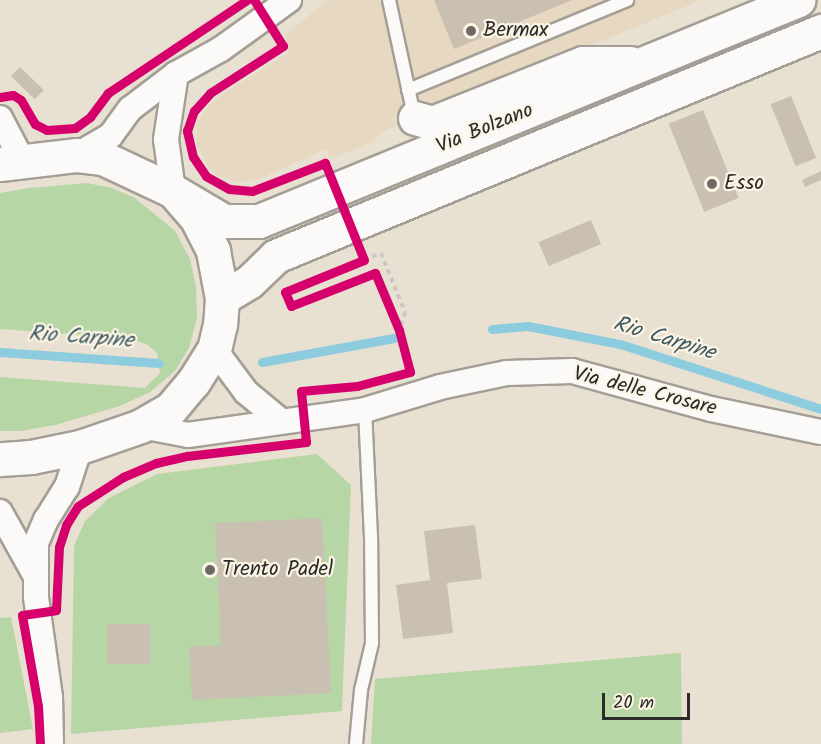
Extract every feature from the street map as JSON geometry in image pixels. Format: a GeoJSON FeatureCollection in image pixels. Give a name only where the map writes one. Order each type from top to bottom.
{"type":"FeatureCollection","features":[{"type":"Feature","properties":{"kind":"main road","name":"Via Bolzano"},"geometry":{"type":"LineString","coordinates":[[11,162],[77,155],[103,158],[173,191],[225,221],[259,221],[798,0]]}},
{"type":"Feature","properties":{"kind":"main road","name":"Via Bolzano"},"geometry":{"type":"LineString","coordinates":[[222,298],[249,282],[276,256],[821,31]]}},
{"type":"Feature","properties":{"kind":"main road"},"geometry":{"type":"LineString","coordinates":[[412,104],[432,123],[584,63],[644,64]]}},
{"type":"Feature","properties":{"kind":"main road"},"geometry":{"type":"LineString","coordinates":[[0,459],[31,457],[80,447],[141,426],[170,409],[193,382],[214,349],[220,324],[222,298],[213,251],[197,219],[173,191]]}},
{"type":"Feature","properties":{"kind":"street"},"geometry":{"type":"LineString","coordinates":[[77,155],[111,135],[130,109],[176,74],[221,49],[289,0]]}},
{"type":"Feature","properties":{"kind":"street"},"geometry":{"type":"LineString","coordinates":[[173,191],[166,139],[176,74]]}},
{"type":"Feature","properties":{"kind":"street"},"geometry":{"type":"LineString","coordinates":[[0,118],[11,162]]}},
{"type":"Feature","properties":{"kind":"street"},"geometry":{"type":"LineString","coordinates":[[214,349],[246,392],[281,422]]}},
{"type":"Feature","properties":{"kind":"street","name":"Via delle Crosare"},"geometry":{"type":"LineString","coordinates":[[141,426],[188,435],[365,410],[440,387],[507,373],[572,370],[711,409],[821,432]]}},
{"type":"Feature","properties":{"kind":"street"},"geometry":{"type":"LineString","coordinates":[[51,744],[50,697],[34,573],[36,543],[46,520],[67,487],[80,447]]}},
{"type":"Feature","properties":{"kind":"street"},"geometry":{"type":"LineString","coordinates":[[0,512],[34,573]]}},
{"type":"Feature","properties":{"kind":"lane"},"geometry":{"type":"LineString","coordinates":[[389,0],[412,104],[627,0]]}},
{"type":"Feature","properties":{"kind":"lane"},"geometry":{"type":"LineString","coordinates":[[356,744],[361,690],[372,643],[371,537],[365,410]]}},
{"type":"Feature","properties":{"kind":"path"},"geometry":{"type":"LineString","coordinates":[[359,250],[364,260]]}},
{"type":"Feature","properties":{"kind":"path"},"geometry":{"type":"LineString","coordinates":[[354,264],[381,253],[405,312],[399,330]]}},
{"type":"Feature","properties":{"kind":"path"},"geometry":{"type":"LineString","coordinates":[[391,311],[402,340]]}},
{"type":"Feature","properties":{"kind":"shaded area"},"geometry":{"type":"Polygon","coordinates":[[[328,0],[701,0],[379,133],[374,141],[330,159],[326,149],[259,179],[236,182],[219,177],[208,167],[197,145],[197,124],[207,107],[227,91],[289,53],[286,34],[328,0]]]}},
{"type":"Feature","properties":{"kind":"green space"},"geometry":{"type":"Polygon","coordinates":[[[87,183],[112,188],[135,198],[175,231],[190,259],[196,287],[197,318],[189,348],[175,371],[150,392],[120,406],[55,425],[20,431],[0,431],[0,377],[145,388],[160,373],[157,353],[146,344],[127,338],[0,329],[0,193],[87,183]]]}},
{"type":"Feature","properties":{"kind":"green space","name":"Trento Padel"},"geometry":{"type":"Polygon","coordinates":[[[317,454],[351,485],[342,711],[71,734],[74,546],[85,521],[109,498],[157,474],[317,454]]]}},
{"type":"Feature","properties":{"kind":"green space"},"geometry":{"type":"Polygon","coordinates":[[[11,617],[33,729],[0,733],[0,618],[11,617]]]}},
{"type":"Feature","properties":{"kind":"green space"},"geometry":{"type":"Polygon","coordinates":[[[681,653],[682,744],[371,744],[375,679],[681,653]]]}},
{"type":"Feature","properties":{"kind":"building","name":"Bermax"},"geometry":{"type":"Polygon","coordinates":[[[434,0],[572,0],[454,49],[434,0]]]}},
{"type":"Feature","properties":{"kind":"building"},"geometry":{"type":"Polygon","coordinates":[[[20,67],[44,90],[35,99],[11,76],[20,67]]]}},
{"type":"Feature","properties":{"kind":"building"},"geometry":{"type":"Polygon","coordinates":[[[791,96],[816,158],[796,166],[771,104],[791,96]]]}},
{"type":"Feature","properties":{"kind":"building"},"geometry":{"type":"Polygon","coordinates":[[[703,110],[739,198],[704,212],[669,124],[703,110]]]}},
{"type":"Feature","properties":{"kind":"building"},"geometry":{"type":"Polygon","coordinates":[[[821,171],[821,180],[805,187],[802,180],[821,171]]]}},
{"type":"Feature","properties":{"kind":"building"},"geometry":{"type":"Polygon","coordinates":[[[591,220],[601,244],[549,266],[539,242],[591,220]]]}},
{"type":"Feature","properties":{"kind":"building"},"geometry":{"type":"Polygon","coordinates":[[[322,518],[331,693],[192,700],[189,647],[221,645],[215,523],[322,518]]]}},
{"type":"Feature","properties":{"kind":"building"},"geometry":{"type":"Polygon","coordinates":[[[475,525],[482,579],[447,583],[453,633],[403,639],[396,585],[430,580],[424,531],[475,525]]]}},
{"type":"Feature","properties":{"kind":"building"},"geometry":{"type":"Polygon","coordinates":[[[107,624],[150,624],[150,664],[107,664],[107,624]]]}},
{"type":"Feature","properties":{"kind":"waterway","name":"Rio Carpine"},"geometry":{"type":"LineString","coordinates":[[492,329],[528,326],[620,344],[821,409]]}},
{"type":"Feature","properties":{"kind":"waterway","name":"Rio Carpine"},"geometry":{"type":"LineString","coordinates":[[262,362],[394,338]]}},
{"type":"Feature","properties":{"kind":"waterway","name":"Rio Carpine"},"geometry":{"type":"LineString","coordinates":[[0,352],[159,363]]}},
{"type":"Feature","properties":{"kind":"cycle path"},"geometry":{"type":"LineString","coordinates":[[0,97],[13,95],[21,100],[35,124],[47,130],[75,128],[90,117],[108,93],[247,0]]}},
{"type":"Feature","properties":{"kind":"cycle path"},"geometry":{"type":"LineString","coordinates":[[40,744],[38,706],[22,615],[56,610],[59,547],[66,525],[78,506],[123,477],[156,463],[187,456],[306,442],[301,391],[357,386],[410,372],[399,330],[375,273],[291,306],[285,292],[364,260],[325,163],[252,191],[229,189],[206,176],[193,157],[187,131],[194,111],[210,93],[283,46],[254,0]]}},
{"type":"Feature","properties":{"kind":"place","name":"Bermax"},"geometry":{"type":"Point","coordinates":[471,31]}},
{"type":"Feature","properties":{"kind":"place","name":"Esso"},"geometry":{"type":"Point","coordinates":[712,184]}},
{"type":"Feature","properties":{"kind":"place","name":"Trento Padel"},"geometry":{"type":"Point","coordinates":[210,570]}}]}
